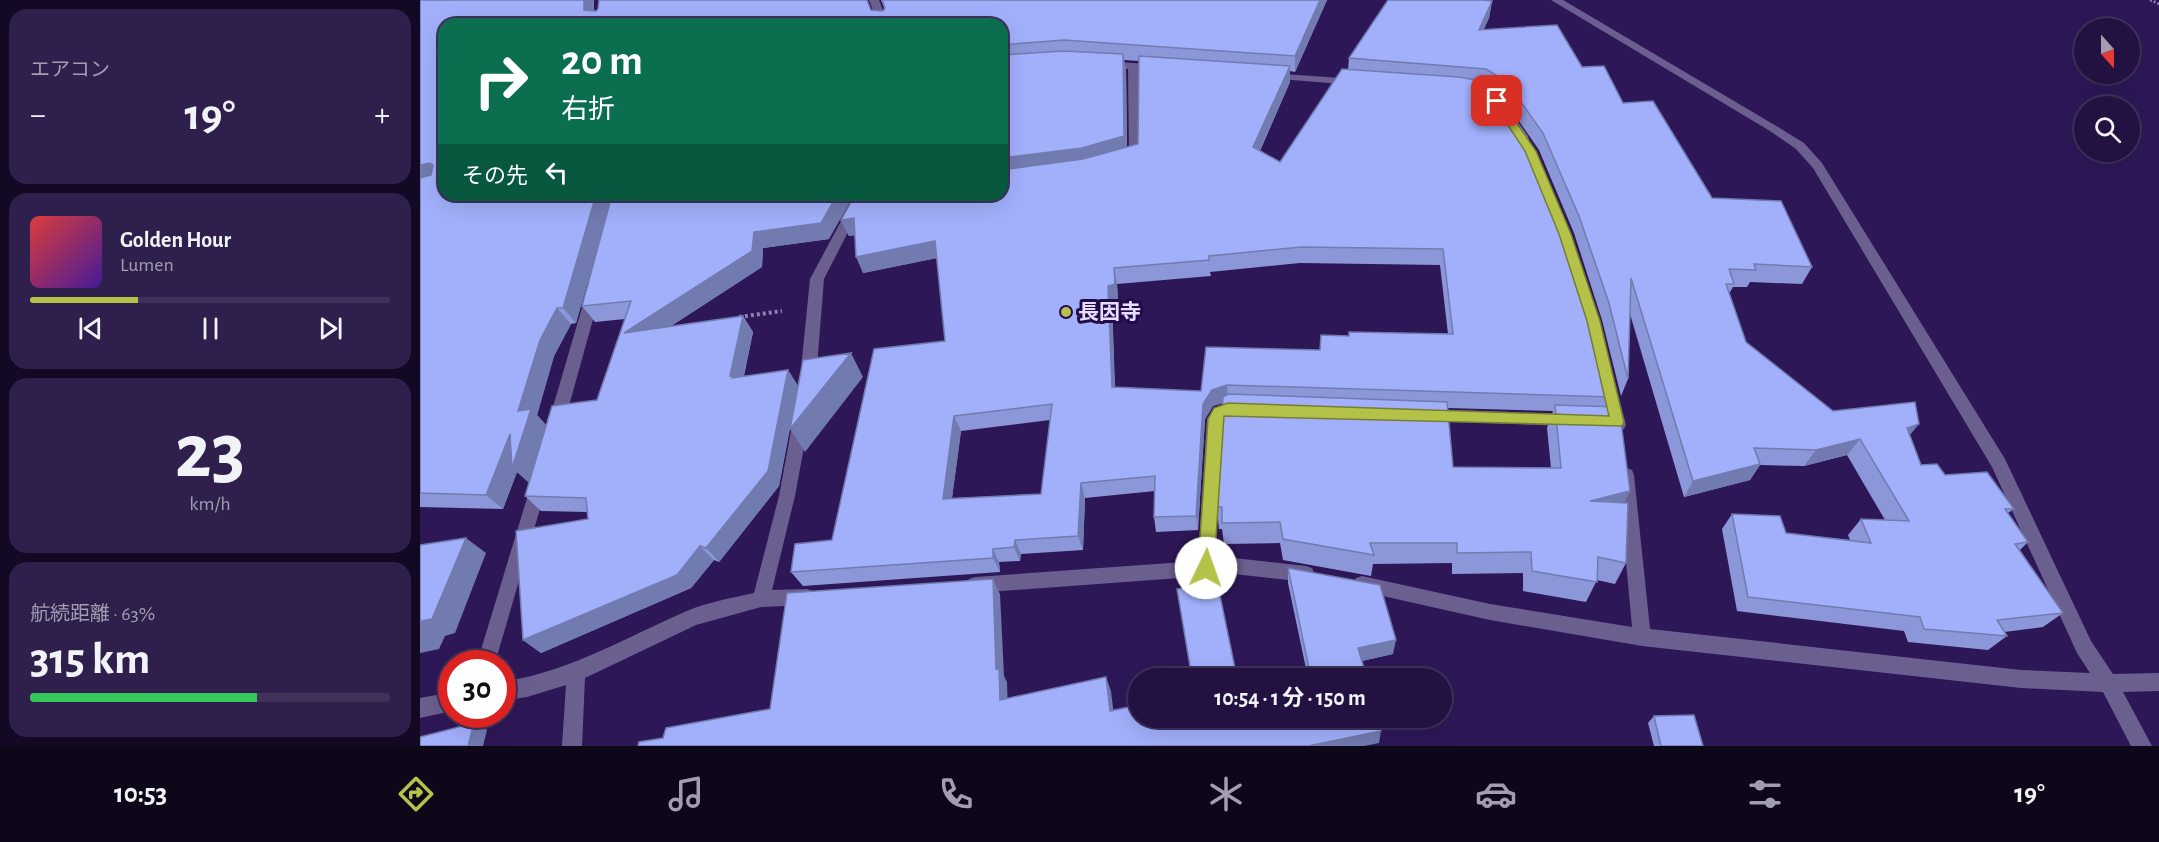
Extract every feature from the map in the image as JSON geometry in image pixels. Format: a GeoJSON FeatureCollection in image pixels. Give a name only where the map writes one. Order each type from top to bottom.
{"type":"FeatureCollection","features":[{"type":"Feature","properties":{"kind":"street"},"geometry":{"type":"LineString","coordinates":[[874,0],[881,18]]}},
{"type":"Feature","properties":{"kind":"street"},"geometry":{"type":"LineString","coordinates":[[1556,0],[1774,129],[1800,146],[1818,166],[1999,464],[2084,647],[2108,683],[2142,746]]}},
{"type":"Feature","properties":{"kind":"street"},"geometry":{"type":"LineString","coordinates":[[1089,63],[1178,70]]}},
{"type":"Feature","properties":{"kind":"street"},"geometry":{"type":"LineString","coordinates":[[1109,164],[1135,156],[1133,66]]}},
{"type":"Feature","properties":{"kind":"street"},"geometry":{"type":"LineString","coordinates":[[1259,75],[1364,82]]}},
{"type":"Feature","properties":{"kind":"street"},"geometry":{"type":"LineString","coordinates":[[761,599],[788,496],[805,399],[817,279],[863,201]]}},
{"type":"Feature","properties":{"kind":"street"},"geometry":{"type":"LineString","coordinates":[[553,437],[596,284]]}},
{"type":"Feature","properties":{"kind":"street"},"geometry":{"type":"LineString","coordinates":[[1582,288],[1602,360],[1614,425]]}},
{"type":"Feature","properties":{"kind":"street"},"geometry":{"type":"LineString","coordinates":[[1206,568],[1215,419],[1219,412],[1228,409],[1252,410]]}},
{"type":"Feature","properties":{"kind":"street"},"geometry":{"type":"LineString","coordinates":[[1417,415],[1582,421]]}},
{"type":"Feature","properties":{"kind":"street"},"geometry":{"type":"LineString","coordinates":[[1624,456],[1642,637]]}},
{"type":"Feature","properties":{"kind":"street"},"geometry":{"type":"LineString","coordinates":[[490,650],[543,470]]}},
{"type":"Feature","properties":{"kind":"street"},"geometry":{"type":"LineString","coordinates":[[960,586],[1234,566],[1328,577]]}},
{"type":"Feature","properties":{"kind":"street"},"geometry":{"type":"LineString","coordinates":[[1350,582],[1490,612],[1642,637],[2021,679],[2108,683],[2159,682]]}},
{"type":"Feature","properties":{"kind":"street"},"geometry":{"type":"LineString","coordinates":[[516,690],[576,673],[693,617],[761,599],[820,596]]}},
{"type":"Feature","properties":{"kind":"street"},"geometry":{"type":"LineString","coordinates":[[572,746],[576,673]]}},
{"type":"Feature","properties":{"kind":"street"},"geometry":{"type":"LineString","coordinates":[[420,708],[438,704]]}},
{"type":"Feature","properties":{"kind":"path"},"geometry":{"type":"LineString","coordinates":[[2150,0],[2159,4]]}},
{"type":"Feature","properties":{"kind":"path"},"geometry":{"type":"LineString","coordinates":[[734,318],[816,306]]}},
{"type":"Feature","properties":{"kind":"building"},"geometry":{"type":"Polygon","coordinates":[[[420,0],[584,0],[584,10],[596,11],[599,0],[867,0],[871,10],[883,11],[885,8],[882,0],[1320,0],[1295,56],[1064,40],[1008,45],[1008,18],[438,18],[438,201],[594,201],[563,308],[557,308],[540,340],[518,411],[531,409],[512,468],[510,434],[486,495],[420,493],[420,178],[431,175],[433,165],[430,163],[420,165],[420,0]]]}},
{"type":"Feature","properties":{"kind":"building"},"geometry":{"type":"Polygon","coordinates":[[[1388,0],[1492,1],[1479,30],[1557,25],[1582,67],[1604,66],[1623,103],[1653,101],[1712,198],[1781,201],[1812,267],[1754,264],[1756,270],[1729,269],[1734,284],[1726,284],[1746,342],[1833,411],[1915,402],[1919,424],[1907,428],[1921,465],[1937,464],[1945,475],[1987,472],[2014,509],[2005,509],[2028,542],[2015,544],[2063,613],[1997,620],[2007,636],[1924,629],[1920,617],[1748,597],[1732,514],[1780,516],[1786,533],[1871,543],[1861,519],[1909,521],[1860,439],[1816,450],[1754,448],[1760,464],[1693,481],[1631,278],[1628,379],[1609,303],[1579,216],[1543,133],[1506,81],[1486,69],[1349,58],[1388,0]]]}},
{"type":"Feature","properties":{"kind":"building"},"geometry":{"type":"Polygon","coordinates":[[[1064,51],[1123,54],[1124,136],[1082,148],[1008,157],[1008,55],[1064,51]]]}},
{"type":"Feature","properties":{"kind":"building"},"geometry":{"type":"Polygon","coordinates":[[[1139,56],[1290,66],[1253,147],[1280,162],[1342,69],[1459,77],[1487,82],[1527,136],[1560,219],[1589,306],[1612,397],[1227,385],[1212,390],[1203,404],[1196,516],[1154,517],[1155,476],[1081,483],[1078,536],[1015,540],[1014,547],[993,549],[993,558],[791,572],[795,544],[832,540],[874,349],[945,341],[935,241],[856,257],[854,218],[841,220],[852,201],[1008,201],[1008,169],[1083,159],[1138,144],[1139,56]],[[1301,247],[1209,256],[1209,260],[1114,268],[1115,284],[1108,286],[1112,387],[1201,391],[1206,347],[1320,350],[1321,335],[1349,336],[1349,332],[1453,334],[1443,249],[1301,247]],[[1052,404],[954,416],[943,499],[1041,494],[1052,404]]]}},
{"type":"Feature","properties":{"kind":"building"},"geometry":{"type":"Polygon","coordinates":[[[610,201],[834,201],[821,223],[754,232],[752,251],[624,333],[743,316],[730,376],[732,375],[732,378],[788,370],[768,471],[706,548],[700,546],[677,575],[523,640],[516,531],[588,519],[586,498],[525,496],[552,406],[597,400],[631,301],[582,306],[610,201]]]}},
{"type":"Feature","properties":{"kind":"building"},"geometry":{"type":"Polygon","coordinates":[[[851,353],[790,429],[803,360],[851,353]]]}},
{"type":"Feature","properties":{"kind":"building"},"geometry":{"type":"Polygon","coordinates":[[[1228,394],[1447,402],[1453,467],[1561,468],[1555,405],[1619,407],[1630,491],[1590,501],[1628,503],[1626,563],[1598,557],[1597,582],[1532,571],[1531,552],[1457,553],[1457,543],[1370,543],[1374,555],[1283,539],[1280,522],[1222,523],[1222,507],[1217,507],[1223,397],[1228,394]]]}},
{"type":"Feature","properties":{"kind":"building"},"geometry":{"type":"Polygon","coordinates":[[[466,538],[432,619],[422,621],[420,625],[420,545],[466,538]]]}},
{"type":"Feature","properties":{"kind":"building"},"geometry":{"type":"Polygon","coordinates":[[[1288,568],[1380,585],[1396,640],[1358,648],[1364,668],[1309,668],[1288,568]]]}},
{"type":"Feature","properties":{"kind":"building"},"geometry":{"type":"Polygon","coordinates":[[[993,579],[996,669],[999,668],[1000,700],[1106,677],[1110,711],[1128,707],[1128,728],[1380,728],[1381,731],[1308,746],[638,746],[639,742],[663,738],[666,728],[770,709],[787,593],[993,579]]]}},
{"type":"Feature","properties":{"kind":"building"},"geometry":{"type":"Polygon","coordinates":[[[1217,581],[1235,668],[1190,668],[1177,589],[1217,581]]]}},
{"type":"Feature","properties":{"kind":"building"},"geometry":{"type":"Polygon","coordinates":[[[1694,715],[1703,746],[1661,746],[1654,716],[1694,715]]]}},
{"type":"Feature","properties":{"kind":"building"},"geometry":{"type":"Polygon","coordinates":[[[455,728],[473,728],[468,746],[420,746],[420,737],[455,728]]]}},
{"type":"Feature","properties":{"kind":"place","name":"長因寺"},"geometry":{"type":"Point","coordinates":[1066,312]}},
{"type":"Feature","properties":{"kind":"route"},"geometry":{"type":"LineString","coordinates":[[1206,568],[1215,419],[1219,412],[1228,409],[1617,422],[1593,321],[1565,234],[1531,151],[1497,101]]}}]}
